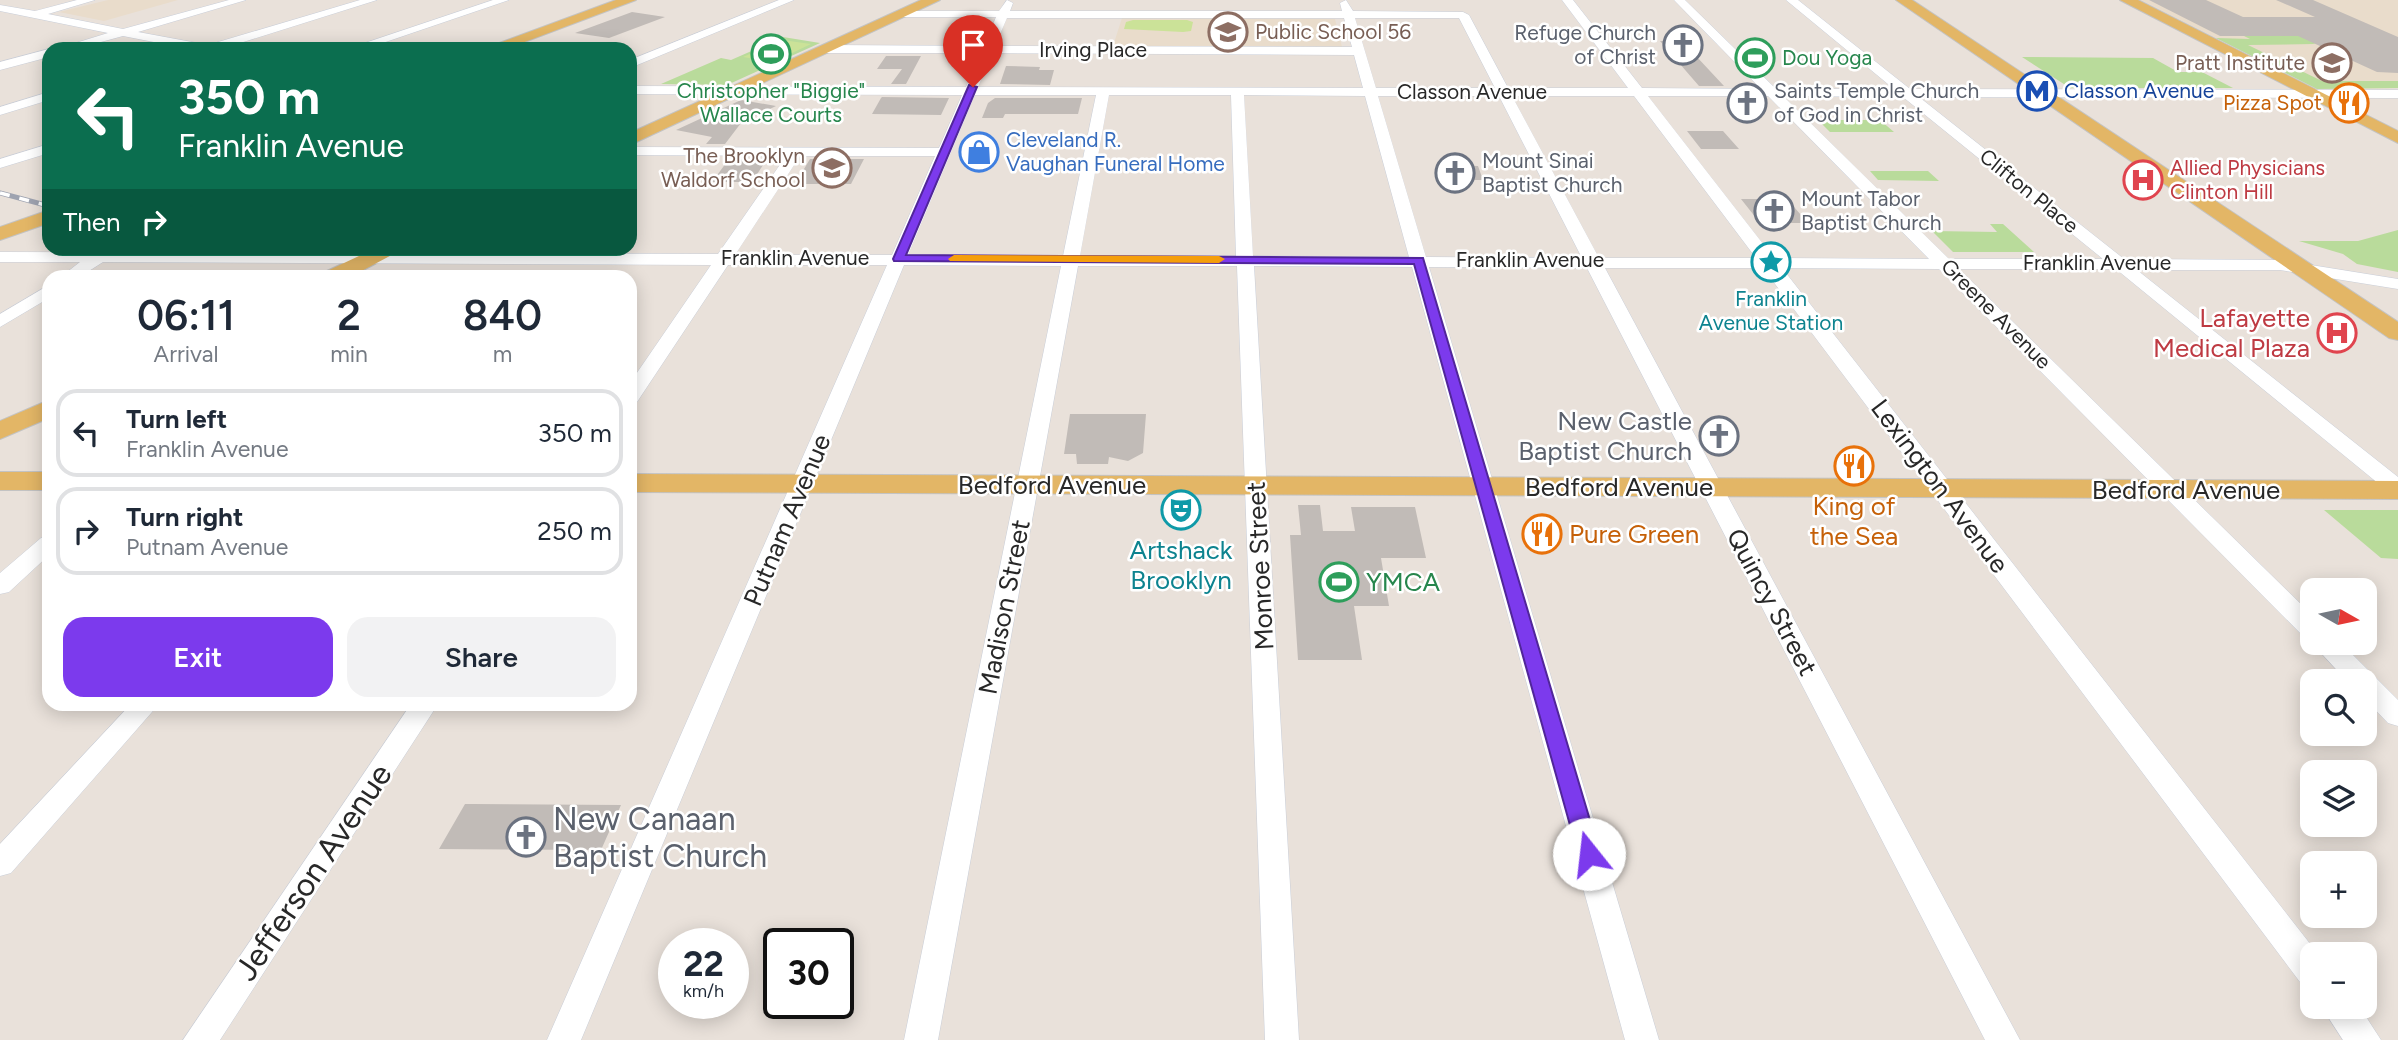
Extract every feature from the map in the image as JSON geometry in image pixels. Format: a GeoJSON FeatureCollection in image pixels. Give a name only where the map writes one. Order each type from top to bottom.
{"type":"FeatureCollection","features":[{"type":"Feature","properties":{"kind":"main road"},"geometry":{"type":"LineString","coordinates":[[637,137],[933,0]]}},
{"type":"Feature","properties":{"kind":"main road"},"geometry":{"type":"LineString","coordinates":[[1903,0],[2398,333]]}},
{"type":"Feature","properties":{"kind":"main road"},"geometry":{"type":"LineString","coordinates":[[2127,0],[2398,138]]}},
{"type":"Feature","properties":{"kind":"main road"},"geometry":{"type":"LineString","coordinates":[[512,42],[635,1]]}},
{"type":"Feature","properties":{"kind":"main road"},"geometry":{"type":"LineString","coordinates":[[532,42],[635,1]]}},
{"type":"Feature","properties":{"kind":"main road"},"geometry":{"type":"LineString","coordinates":[[0,224],[42,209]]}},
{"type":"Feature","properties":{"kind":"main road"},"geometry":{"type":"LineString","coordinates":[[0,234],[42,219]]}},
{"type":"Feature","properties":{"kind":"main road"},"geometry":{"type":"LineString","coordinates":[[348,270],[378,256]]}},
{"type":"Feature","properties":{"kind":"main road"},"geometry":{"type":"LineString","coordinates":[[0,430],[42,411]]}},
{"type":"Feature","properties":{"kind":"main road"},"geometry":{"type":"LineString","coordinates":[[0,481],[42,481]]}},
{"type":"Feature","properties":{"kind":"main road","name":"Bedford Avenue"},"geometry":{"type":"LineString","coordinates":[[637,483],[2398,489]]}},
{"type":"Feature","properties":{"kind":"street"},"geometry":{"type":"LineString","coordinates":[[0,23],[90,0]]}},
{"type":"Feature","properties":{"kind":"street"},"geometry":{"type":"LineString","coordinates":[[88,42],[241,0]]}},
{"type":"Feature","properties":{"kind":"street"},"geometry":{"type":"LineString","coordinates":[[231,42],[372,0]]}},
{"type":"Feature","properties":{"kind":"street"},"geometry":{"type":"LineString","coordinates":[[375,42],[504,0]]}},
{"type":"Feature","properties":{"kind":"street"},"geometry":{"type":"LineString","coordinates":[[637,61],[789,0]]}},
{"type":"Feature","properties":{"kind":"street","name":"Putnam Avenue"},"geometry":{"type":"LineString","coordinates":[[564,1040],[1010,0]]}},
{"type":"Feature","properties":{"kind":"street"},"geometry":{"type":"LineString","coordinates":[[1344,0],[1642,1040]]}},
{"type":"Feature","properties":{"kind":"street","name":"Lexington Avenue"},"geometry":{"type":"LineString","coordinates":[[1567,0],[2300,956]]}},
{"type":"Feature","properties":{"kind":"street","name":"Greene Avenue"},"geometry":{"type":"LineString","coordinates":[[1679,0],[2300,618]]}},
{"type":"Feature","properties":{"kind":"street","name":"Clifton Place"},"geometry":{"type":"LineString","coordinates":[[1791,0],[2398,489]]}},
{"type":"Feature","properties":{"kind":"street"},"geometry":{"type":"LineString","coordinates":[[0,8],[170,42]]}},
{"type":"Feature","properties":{"kind":"street"},"geometry":{"type":"LineString","coordinates":[[902,14],[1349,15]]}},
{"type":"Feature","properties":{"kind":"street","name":"Quincy Street"},"geometry":{"type":"LineString","coordinates":[[1349,15],[1464,15],[2003,1040]]}},
{"type":"Feature","properties":{"kind":"street","name":"Irving Place"},"geometry":{"type":"LineString","coordinates":[[826,49],[1359,51]]}},
{"type":"Feature","properties":{"kind":"street"},"geometry":{"type":"LineString","coordinates":[[0,66],[42,55]]}},
{"type":"Feature","properties":{"kind":"street","name":"Classon Avenue"},"geometry":{"type":"LineString","coordinates":[[637,90],[2398,94]]}},
{"type":"Feature","properties":{"kind":"street","name":"Madison Street"},"geometry":{"type":"LineString","coordinates":[[921,1040],[1103,92]]}},
{"type":"Feature","properties":{"kind":"street","name":"Monroe Street"},"geometry":{"type":"LineString","coordinates":[[1237,92],[1282,1040]]}},
{"type":"Feature","properties":{"kind":"street"},"geometry":{"type":"LineString","coordinates":[[0,111],[42,98]]}},
{"type":"Feature","properties":{"kind":"street"},"geometry":{"type":"LineString","coordinates":[[0,164],[42,150]]}},
{"type":"Feature","properties":{"kind":"street"},"geometry":{"type":"LineString","coordinates":[[637,151],[945,152]]}},
{"type":"Feature","properties":{"kind":"street"},"geometry":{"type":"LineString","coordinates":[[637,388],[796,151]]}},
{"type":"Feature","properties":{"kind":"street"},"geometry":{"type":"LineString","coordinates":[[79,270],[101,256]]}},
{"type":"Feature","properties":{"kind":"street","name":"Franklin Avenue"},"geometry":{"type":"LineString","coordinates":[[0,257],[157,256]]}},
{"type":"Feature","properties":{"kind":"street","name":"Franklin Avenue"},"geometry":{"type":"LineString","coordinates":[[485,256],[2119,263],[2280,265],[2304,269]]}},
{"type":"Feature","properties":{"kind":"street"},"geometry":{"type":"LineString","coordinates":[[540,270],[551,258]]}},
{"type":"Feature","properties":{"kind":"street"},"geometry":{"type":"LineString","coordinates":[[2304,269],[2398,286]]}},
{"type":"Feature","properties":{"kind":"street"},"geometry":{"type":"LineString","coordinates":[[2332,289],[2398,286]]}},
{"type":"Feature","properties":{"kind":"street"},"geometry":{"type":"LineString","coordinates":[[0,322],[42,295]]}},
{"type":"Feature","properties":{"kind":"street"},"geometry":{"type":"LineString","coordinates":[[0,586],[42,549]]}},
{"type":"Feature","properties":{"kind":"street"},"geometry":{"type":"LineString","coordinates":[[2337,655],[2352,669]]}},
{"type":"Feature","properties":{"kind":"street"},"geometry":{"type":"LineString","coordinates":[[2377,694],[2398,716]]}},
{"type":"Feature","properties":{"kind":"street"},"geometry":{"type":"LineString","coordinates":[[0,864],[140,711]]}},
{"type":"Feature","properties":{"kind":"street","name":"Jefferson Avenue"},"geometry":{"type":"LineString","coordinates":[[200,1040],[420,711]]}},
{"type":"Feature","properties":{"kind":"street"},"geometry":{"type":"LineString","coordinates":[[2348,1019],[2364,1040]]}},
{"type":"Feature","properties":{"kind":"shaded area"},"geometry":{"type":"Polygon","coordinates":[[[108,0],[178,0],[104,21],[59,12],[108,0]]]}},
{"type":"Feature","properties":{"kind":"shaded area","name":"Pratt Institute"},"geometry":{"type":"Polygon","coordinates":[[[2141,0],[2398,0],[2398,88],[2317,89],[2141,0]]]}},
{"type":"Feature","properties":{"kind":"shaded area","name":"Public School 56"},"geometry":{"type":"Polygon","coordinates":[[[1122,18],[1335,19],[1342,47],[1113,46],[1122,18]]]}},
{"type":"Feature","properties":{"kind":"green space"},"geometry":{"type":"Polygon","coordinates":[[[1126,22],[1193,22],[1191,31],[1183,32],[1124,29],[1126,22]]]}},
{"type":"Feature","properties":{"kind":"green space"},"geometry":{"type":"Polygon","coordinates":[[[2244,36],[2319,36],[2330,40],[2313,44],[2248,45],[2322,81],[2398,81],[2398,88],[2317,89],[2216,38],[2250,39],[2244,36]]]}},
{"type":"Feature","properties":{"kind":"green space"},"geometry":{"type":"Polygon","coordinates":[[[783,37],[820,43],[727,85],[661,84],[721,58],[731,60],[783,37]]]}},
{"type":"Feature","properties":{"kind":"green space","name":"Christopher \"Biggie\" Wallace Courts"},"geometry":{"type":"Polygon","coordinates":[[[782,40],[811,44],[773,62],[743,57],[782,40]]]}},
{"type":"Feature","properties":{"kind":"green space"},"geometry":{"type":"Polygon","coordinates":[[[2022,57],[2153,58],[2178,72],[2202,72],[2233,88],[2070,88],[2022,57]]]}},
{"type":"Feature","properties":{"kind":"green space"},"geometry":{"type":"Polygon","coordinates":[[[1818,120],[1880,120],[1894,132],[1830,132],[1818,120]]]}},
{"type":"Feature","properties":{"kind":"green space"},"geometry":{"type":"Polygon","coordinates":[[[1870,171],[1928,171],[1939,181],[1878,180],[1870,171]]]}},
{"type":"Feature","properties":{"kind":"green space"},"geometry":{"type":"Polygon","coordinates":[[[1990,224],[2003,224],[2034,252],[1953,252],[1932,231],[1997,232],[1990,224]]]}},
{"type":"Feature","properties":{"kind":"green space"},"geometry":{"type":"Polygon","coordinates":[[[2398,230],[2398,272],[2357,264],[2343,254],[2299,241],[2358,241],[2398,230]]]}},
{"type":"Feature","properties":{"kind":"green space"},"geometry":{"type":"Polygon","coordinates":[[[2324,510],[2398,510],[2398,559],[2381,558],[2324,510]]]}},
{"type":"Feature","properties":{"kind":"building"},"geometry":{"type":"Polygon","coordinates":[[[2149,0],[2206,0],[2243,17],[2315,17],[2276,0],[2313,0],[2398,37],[2398,73],[2377,72],[2298,36],[2220,36],[2149,0]]]}},
{"type":"Feature","properties":{"kind":"building"},"geometry":{"type":"Polygon","coordinates":[[[632,12],[665,17],[609,38],[575,33],[632,12]]]}},
{"type":"Feature","properties":{"kind":"building"},"geometry":{"type":"Polygon","coordinates":[[[1660,41],[1682,41],[1724,86],[1699,86],[1660,41]]]}},
{"type":"Feature","properties":{"kind":"building"},"geometry":{"type":"Polygon","coordinates":[[[886,56],[921,56],[906,84],[891,84],[902,69],[877,69],[886,56]]]}},
{"type":"Feature","properties":{"kind":"building"},"geometry":{"type":"Polygon","coordinates":[[[1006,66],[1054,70],[1050,85],[1000,84],[1006,66]]]}},
{"type":"Feature","properties":{"kind":"building"},"geometry":{"type":"Polygon","coordinates":[[[882,97],[949,98],[941,115],[872,114],[882,97]]]}},
{"type":"Feature","properties":{"kind":"building"},"geometry":{"type":"Polygon","coordinates":[[[995,98],[1082,98],[1078,114],[1005,114],[1003,118],[982,118],[988,103],[995,98]]]}},
{"type":"Feature","properties":{"kind":"building"},"geometry":{"type":"Polygon","coordinates":[[[741,100],[776,106],[741,123],[725,144],[706,144],[712,137],[676,130],[741,100]]]}},
{"type":"Feature","properties":{"kind":"building"},"geometry":{"type":"Polygon","coordinates":[[[1687,131],[1723,131],[1739,149],[1701,149],[1687,131]]]}},
{"type":"Feature","properties":{"kind":"building"},"geometry":{"type":"Polygon","coordinates":[[[729,159],[767,159],[752,182],[712,182],[729,159]]]}},
{"type":"Feature","properties":{"kind":"building","name":"The Brooklyn Waldorf School"},"geometry":{"type":"Polygon","coordinates":[[[810,159],[864,159],[851,184],[795,184],[810,159]]]}},
{"type":"Feature","properties":{"kind":"building"},"geometry":{"type":"Polygon","coordinates":[[[1443,165],[1478,166],[1483,180],[1448,180],[1443,165]]]}},
{"type":"Feature","properties":{"kind":"building","name":"Mount Tabor Baptist Church"},"geometry":{"type":"Polygon","coordinates":[[[1741,199],[1787,199],[1808,223],[1760,223],[1741,199]]]}},
{"type":"Feature","properties":{"kind":"building"},"geometry":{"type":"Polygon","coordinates":[[[1070,414],[1146,414],[1143,453],[1128,461],[1109,457],[1108,464],[1077,464],[1076,454],[1064,454],[1070,414]]]}},
{"type":"Feature","properties":{"kind":"building","name":"YMCA"},"geometry":{"type":"Polygon","coordinates":[[[1298,505],[1320,505],[1323,531],[1355,531],[1351,507],[1415,507],[1426,558],[1381,558],[1389,606],[1354,606],[1362,660],[1298,660],[1290,535],[1301,535],[1298,505]]]}},
{"type":"Feature","properties":{"kind":"building","name":"New Canaan Baptist Church"},"geometry":{"type":"Polygon","coordinates":[[[465,804],[621,805],[601,850],[439,849],[465,804]]]}},
{"type":"Feature","properties":{"kind":"railway"},"geometry":{"type":"LineString","coordinates":[[0,193],[42,204]]}},
{"type":"Feature","properties":{"kind":"slow traffic"},"geometry":{"type":"LineString","coordinates":[[954,259],[1219,259]]}},
{"type":"Feature","properties":{"kind":"place","name":"Public School 56"},"geometry":{"type":"Point","coordinates":[1228,32]}},
{"type":"Feature","properties":{"kind":"place","name":"Refuge Church of Christ"},"geometry":{"type":"Point","coordinates":[1683,45]}},
{"type":"Feature","properties":{"kind":"place","name":"Christopher \"Biggie\" Wallace Courts"},"geometry":{"type":"Point","coordinates":[771,54]}},
{"type":"Feature","properties":{"kind":"place","name":"Dou Yoga"},"geometry":{"type":"Point","coordinates":[1755,58]}},
{"type":"Feature","properties":{"kind":"place","name":"Pratt Institute"},"geometry":{"type":"Point","coordinates":[2332,63]}},
{"type":"Feature","properties":{"kind":"place","name":"Classon Avenue"},"geometry":{"type":"Point","coordinates":[2037,91]}},
{"type":"Feature","properties":{"kind":"place","name":"Saints Temple Church of God in Christ"},"geometry":{"type":"Point","coordinates":[1747,103]}},
{"type":"Feature","properties":{"kind":"place","name":"Pizza Spot"},"geometry":{"type":"Point","coordinates":[2349,103]}},
{"type":"Feature","properties":{"kind":"place","name":"Cleveland R. Vaughan Funeral Home"},"geometry":{"type":"Point","coordinates":[979,152]}},
{"type":"Feature","properties":{"kind":"place","name":"The Brooklyn Waldorf School"},"geometry":{"type":"Point","coordinates":[832,168]}},
{"type":"Feature","properties":{"kind":"place","name":"Mount Sinai Baptist Church"},"geometry":{"type":"Point","coordinates":[1455,173]}},
{"type":"Feature","properties":{"kind":"place","name":"Allied Physicians Clinton Hill"},"geometry":{"type":"Point","coordinates":[2143,180]}},
{"type":"Feature","properties":{"kind":"place","name":"Mount Tabor Baptist Church"},"geometry":{"type":"Point","coordinates":[1774,211]}},
{"type":"Feature","properties":{"kind":"place","name":"Franklin Avenue Station"},"geometry":{"type":"Point","coordinates":[1771,262]}},
{"type":"Feature","properties":{"kind":"place","name":"Lafayette Medical Plaza"},"geometry":{"type":"Point","coordinates":[2337,333]}},
{"type":"Feature","properties":{"kind":"place","name":"New Castle Baptist Church"},"geometry":{"type":"Point","coordinates":[1719,436]}},
{"type":"Feature","properties":{"kind":"place","name":"King of the Sea"},"geometry":{"type":"Point","coordinates":[1854,466]}},
{"type":"Feature","properties":{"kind":"place","name":"Artshack Brooklyn"},"geometry":{"type":"Point","coordinates":[1181,510]}},
{"type":"Feature","properties":{"kind":"place","name":"Pure Green"},"geometry":{"type":"Point","coordinates":[1542,534]}},
{"type":"Feature","properties":{"kind":"place","name":"YMCA"},"geometry":{"type":"Point","coordinates":[1339,582]}},
{"type":"Feature","properties":{"kind":"place","name":"New Canaan Baptist Church"},"geometry":{"type":"Point","coordinates":[526,837]}},
{"type":"Feature","properties":{"kind":"route"},"geometry":{"type":"LineString","coordinates":[[973,87],[899,259],[1419,260],[1589,854]]}}]}
